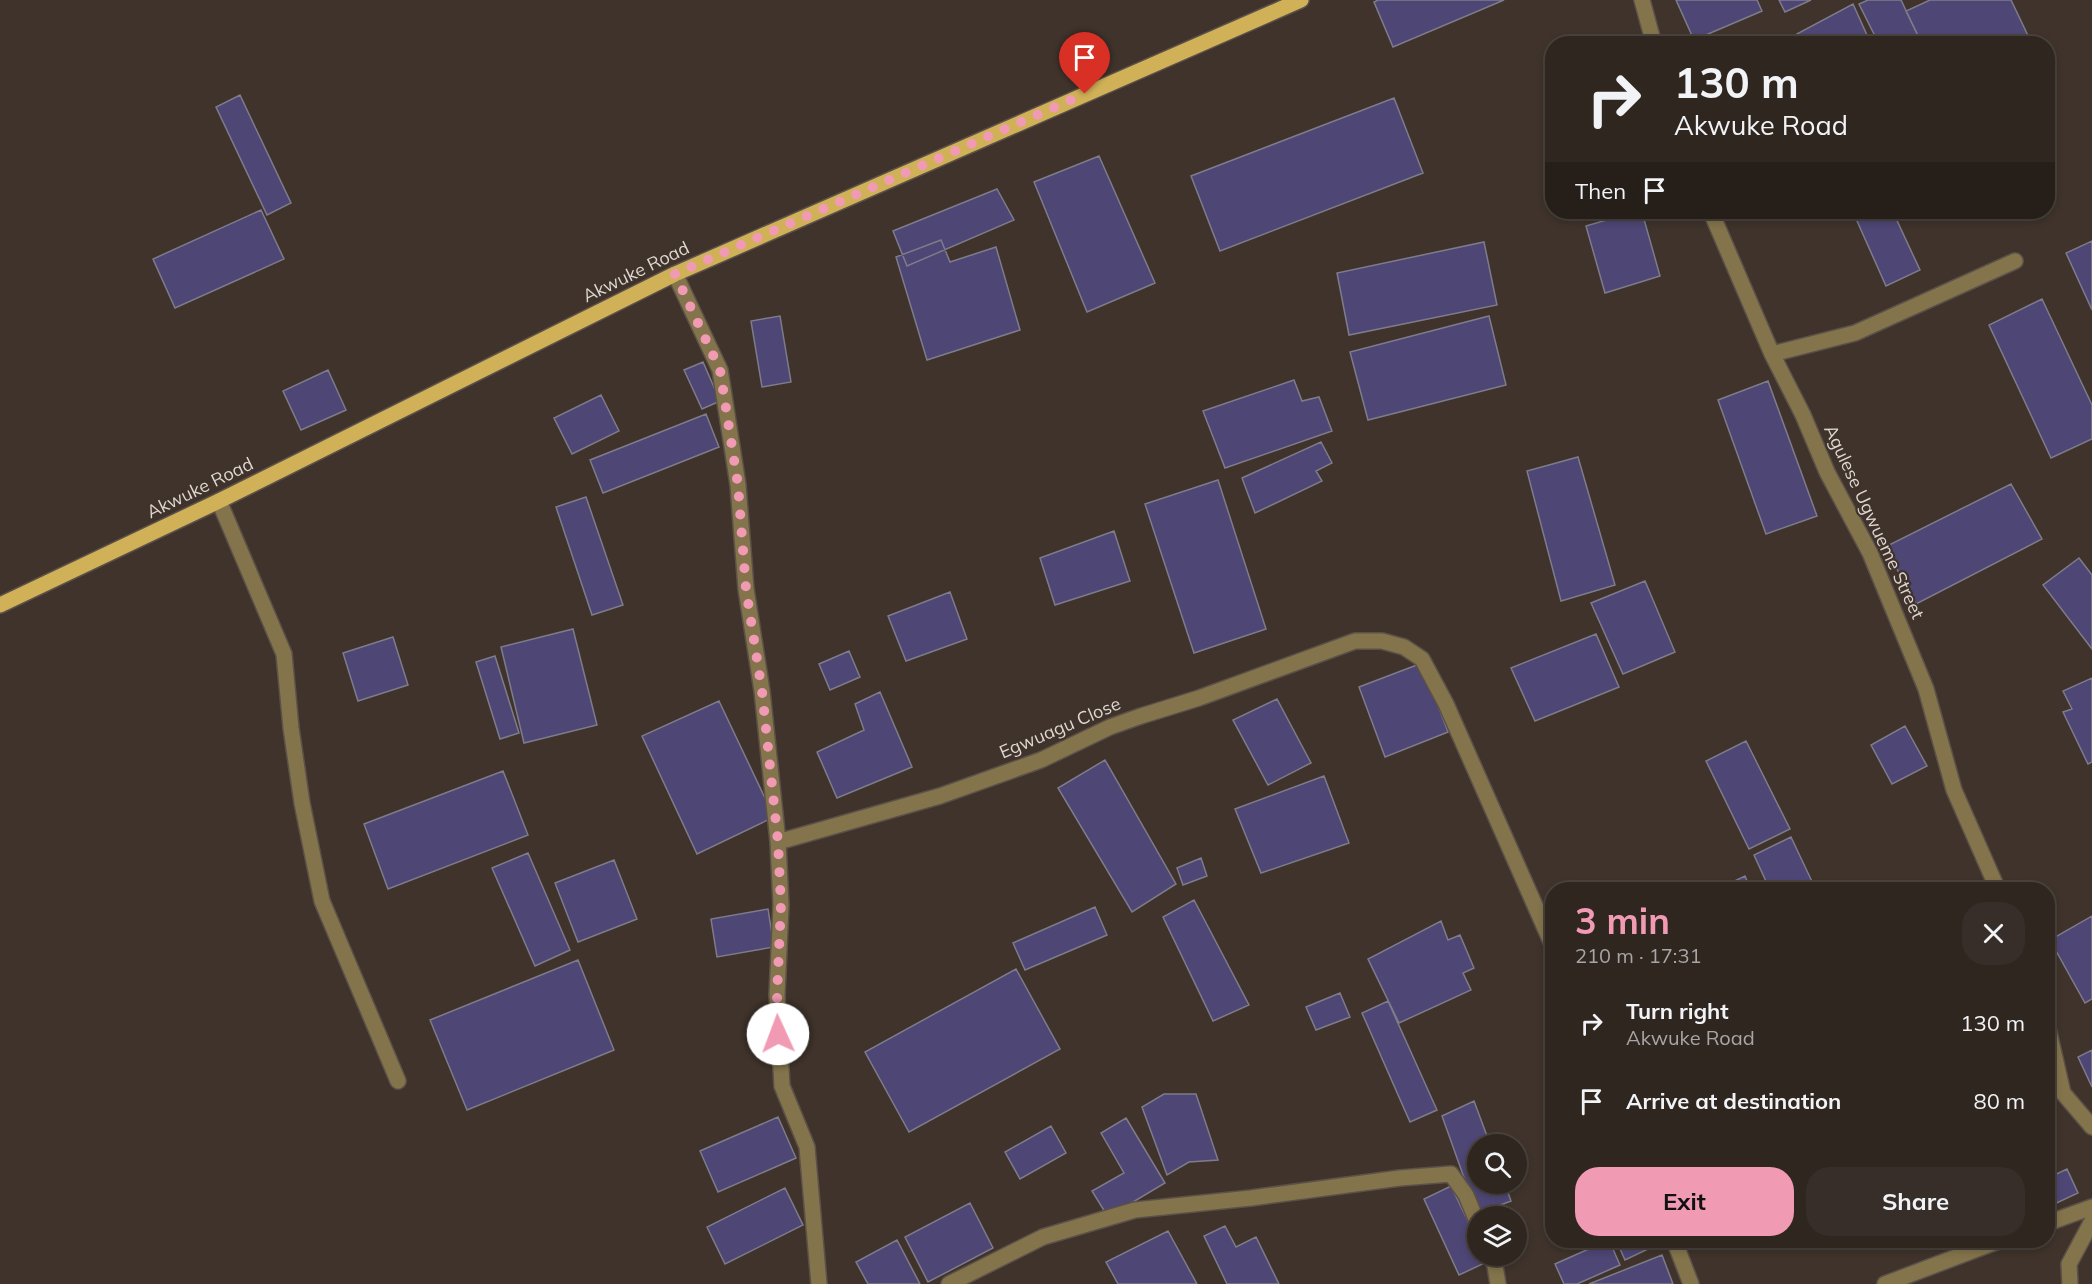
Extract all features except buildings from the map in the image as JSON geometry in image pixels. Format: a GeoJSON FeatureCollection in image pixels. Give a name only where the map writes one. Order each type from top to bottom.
{"type":"FeatureCollection","features":[{"type":"Feature","properties":{"kind":"main road","name":"Akwuke Road"},"geometry":{"type":"LineString","coordinates":[[0,605],[219,501],[675,274],[1300,0]]}},
{"type":"Feature","properties":{"kind":"street"},"geometry":{"type":"LineString","coordinates":[[1642,0],[1652,36]]}},
{"type":"Feature","properties":{"kind":"street","name":"Agulese Ugwueme Street"},"geometry":{"type":"LineString","coordinates":[[1713,219],[1772,354],[1803,414],[1827,472],[1870,553],[1926,689],[1953,790],[1994,882]]}},
{"type":"Feature","properties":{"kind":"street"},"geometry":{"type":"LineString","coordinates":[[1772,354],[1855,333],[2015,261]]}},
{"type":"Feature","properties":{"kind":"street"},"geometry":{"type":"LineString","coordinates":[[675,274],[720,370],[738,485],[746,589],[762,691],[778,842],[781,905],[777,995],[782,1086],[807,1147],[819,1284]]}},
{"type":"Feature","properties":{"kind":"street"},"geometry":{"type":"LineString","coordinates":[[219,501],[284,654],[291,728],[302,804],[322,902],[398,1081]]}},
{"type":"Feature","properties":{"kind":"street","name":"Egwuagu Close"},"geometry":{"type":"LineString","coordinates":[[778,842],[940,796],[1041,760],[1141,716],[1198,698],[1355,641],[1382,641],[1404,647],[1422,659],[1446,704],[1545,928]]}},
{"type":"Feature","properties":{"kind":"street"},"geometry":{"type":"LineString","coordinates":[[2055,1058],[2063,1093],[2092,1127]]}},
{"type":"Feature","properties":{"kind":"street"},"geometry":{"type":"LineString","coordinates":[[949,1284],[1043,1238],[1135,1210],[1451,1174],[1466,1195],[1471,1206]]}},
{"type":"Feature","properties":{"kind":"street"},"geometry":{"type":"LineString","coordinates":[[2055,1220],[2092,1207]]}},
{"type":"Feature","properties":{"kind":"street"},"geometry":{"type":"LineString","coordinates":[[2070,1284],[2069,1264],[2092,1221]]}},
{"type":"Feature","properties":{"kind":"street"},"geometry":{"type":"LineString","coordinates":[[1677,1248],[1691,1284]]}},
{"type":"Feature","properties":{"kind":"street"},"geometry":{"type":"LineString","coordinates":[[1890,1283],[1980,1248]]}},
{"type":"Feature","properties":{"kind":"street"},"geometry":{"type":"LineString","coordinates":[[1495,1266],[1498,1284]]}},
{"type":"Feature","properties":{"kind":"route"},"geometry":{"type":"LineString","coordinates":[[778,1034],[777,995],[781,905],[778,842],[762,691],[746,589],[738,485],[720,370],[675,274],[1085,94]]}}]}
